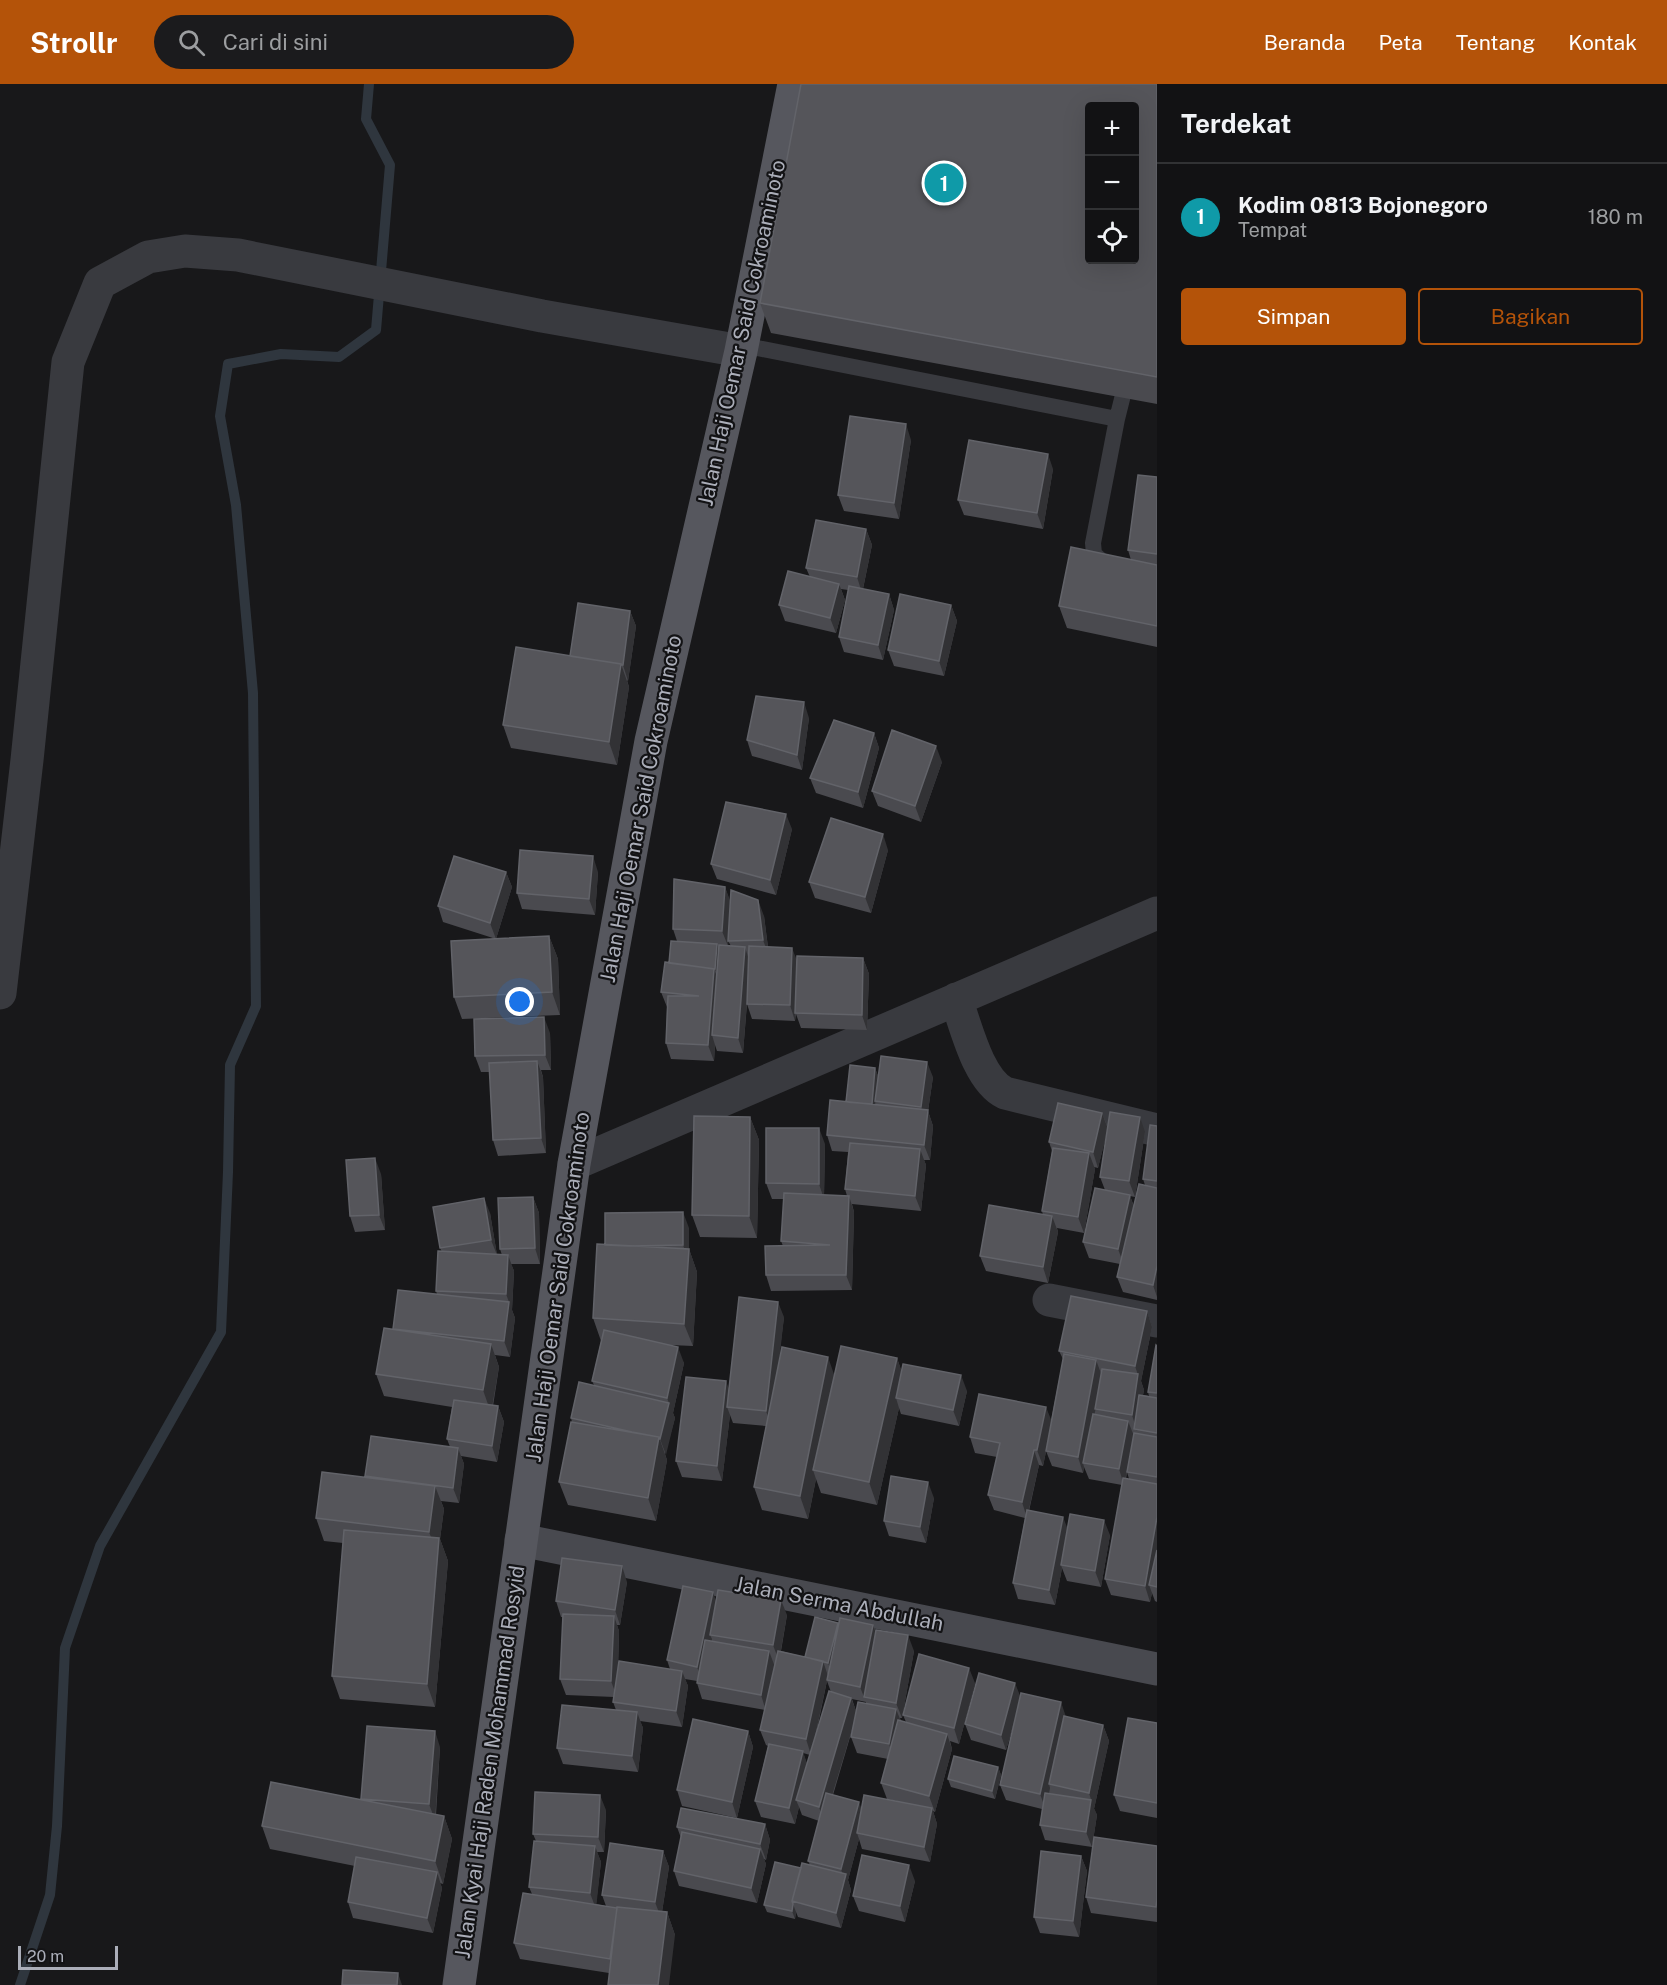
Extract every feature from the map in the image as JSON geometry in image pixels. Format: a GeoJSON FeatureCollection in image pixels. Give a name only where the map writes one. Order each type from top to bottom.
{"type":"FeatureCollection","features":[{"type":"Feature","properties":{"kind":"main road","name":"Jalan Haji Oemar Said Cokroaminoto"},"geometry":{"type":"LineString","coordinates":[[521,1540],[574,1164],[651,741],[741,348],[794,84]]}},
{"type":"Feature","properties":{"kind":"main road","name":"Jalan Serma Abdullah"},"geometry":{"type":"LineString","coordinates":[[521,1540],[1157,1669]]}},
{"type":"Feature","properties":{"kind":"main road","name":"Jalan Kyai Haji Raden Mohammad Rosyid"},"geometry":{"type":"LineString","coordinates":[[459,1985],[521,1540]]}},
{"type":"Feature","properties":{"kind":"street"},"geometry":{"type":"LineString","coordinates":[[0,993],[27,760],[68,362],[100,283],[148,257],[184,251],[238,255],[542,316],[741,348]]}},
{"type":"Feature","properties":{"kind":"street"},"geometry":{"type":"LineString","coordinates":[[574,1164],[1157,913]]}},
{"type":"Feature","properties":{"kind":"street"},"geometry":{"type":"LineString","coordinates":[[956,999],[983,1073],[996,1089],[1157,1130]]}},
{"type":"Feature","properties":{"kind":"street"},"geometry":{"type":"LineString","coordinates":[[1049,1300],[1157,1321]]}},
{"type":"Feature","properties":{"kind":"lane"},"geometry":{"type":"LineString","coordinates":[[741,348],[1117,419]]}},
{"type":"Feature","properties":{"kind":"lane"},"geometry":{"type":"LineString","coordinates":[[1126,570],[1106,564],[1094,554],[1093,543],[1117,419],[1133,357]]}},
{"type":"Feature","properties":{"kind":"building"},"geometry":{"type":"Polygon","coordinates":[[[801,84],[1157,84],[1157,377],[760,303],[801,84]]]}},
{"type":"Feature","properties":{"kind":"building"},"geometry":{"type":"Polygon","coordinates":[[[850,416],[906,424],[894,503],[838,495],[850,416]]]}},
{"type":"Feature","properties":{"kind":"building"},"geometry":{"type":"Polygon","coordinates":[[[969,440],[1048,454],[1037,513],[958,500],[969,440]]]}},
{"type":"Feature","properties":{"kind":"building"},"geometry":{"type":"Polygon","coordinates":[[[1138,475],[1157,477],[1157,554],[1128,550],[1138,475]]]}},
{"type":"Feature","properties":{"kind":"building"},"geometry":{"type":"Polygon","coordinates":[[[816,520],[866,529],[857,577],[806,568],[816,520]]]}},
{"type":"Feature","properties":{"kind":"building"},"geometry":{"type":"Polygon","coordinates":[[[1071,547],[1157,565],[1157,626],[1059,606],[1071,547]]]}},
{"type":"Feature","properties":{"kind":"building"},"geometry":{"type":"Polygon","coordinates":[[[788,571],[839,584],[830,618],[779,605],[788,571]]]}},
{"type":"Feature","properties":{"kind":"building"},"geometry":{"type":"Polygon","coordinates":[[[849,586],[889,594],[878,645],[839,637],[849,586]]]}},
{"type":"Feature","properties":{"kind":"building"},"geometry":{"type":"Polygon","coordinates":[[[900,594],[951,605],[939,661],[888,650],[900,594]]]}},
{"type":"Feature","properties":{"kind":"building"},"geometry":{"type":"Polygon","coordinates":[[[578,603],[630,611],[623,665],[570,656],[578,603]]]}},
{"type":"Feature","properties":{"kind":"building"},"geometry":{"type":"Polygon","coordinates":[[[516,647],[621,664],[609,742],[503,725],[516,647]]]}},
{"type":"Feature","properties":{"kind":"building"},"geometry":{"type":"Polygon","coordinates":[[[756,696],[804,702],[797,755],[747,740],[756,696]]]}},
{"type":"Feature","properties":{"kind":"building"},"geometry":{"type":"Polygon","coordinates":[[[834,720],[874,733],[858,792],[810,778],[834,720]]]}},
{"type":"Feature","properties":{"kind":"building"},"geometry":{"type":"Polygon","coordinates":[[[892,730],[936,746],[915,806],[872,791],[892,730]]]}},
{"type":"Feature","properties":{"kind":"building"},"geometry":{"type":"Polygon","coordinates":[[[726,802],[786,814],[770,880],[711,864],[726,802]]]}},
{"type":"Feature","properties":{"kind":"building"},"geometry":{"type":"Polygon","coordinates":[[[831,818],[883,834],[865,897],[809,882],[831,818]]]}},
{"type":"Feature","properties":{"kind":"building"},"geometry":{"type":"Polygon","coordinates":[[[520,850],[593,856],[589,899],[517,893],[520,850]]]}},
{"type":"Feature","properties":{"kind":"building"},"geometry":{"type":"Polygon","coordinates":[[[454,856],[506,872],[490,923],[438,906],[454,856]]]}},
{"type":"Feature","properties":{"kind":"building"},"geometry":{"type":"Polygon","coordinates":[[[674,879],[725,887],[722,931],[673,929],[674,879]]]}},
{"type":"Feature","properties":{"kind":"building"},"geometry":{"type":"Polygon","coordinates":[[[731,890],[758,900],[763,940],[728,941],[731,890]]]}},
{"type":"Feature","properties":{"kind":"building"},"geometry":{"type":"Polygon","coordinates":[[[549,936],[552,992],[454,997],[451,941],[549,936]]]}},
{"type":"Feature","properties":{"kind":"building"},"geometry":{"type":"Polygon","coordinates":[[[671,941],[717,944],[715,969],[669,963],[671,941]]]}},
{"type":"Feature","properties":{"kind":"building"},"geometry":{"type":"Polygon","coordinates":[[[719,945],[745,947],[738,1038],[712,1035],[719,945]]]}},
{"type":"Feature","properties":{"kind":"building"},"geometry":{"type":"Polygon","coordinates":[[[749,946],[792,948],[790,1005],[747,1004],[749,946]]]}},
{"type":"Feature","properties":{"kind":"building"},"geometry":{"type":"Polygon","coordinates":[[[797,956],[863,958],[862,1015],[795,1013],[797,956]]]}},
{"type":"Feature","properties":{"kind":"building"},"geometry":{"type":"Polygon","coordinates":[[[665,962],[714,969],[708,1045],[666,1043],[668,996],[699,996],[661,992],[665,962]]]}},
{"type":"Feature","properties":{"kind":"building"},"geometry":{"type":"Polygon","coordinates":[[[544,1017],[545,1055],[475,1056],[474,1019],[544,1017]]]}},
{"type":"Feature","properties":{"kind":"building"},"geometry":{"type":"Polygon","coordinates":[[[881,1056],[927,1062],[921,1107],[875,1101],[881,1056]]]}},
{"type":"Feature","properties":{"kind":"building"},"geometry":{"type":"Polygon","coordinates":[[[537,1061],[541,1138],[493,1140],[489,1063],[537,1061]]]}},
{"type":"Feature","properties":{"kind":"building"},"geometry":{"type":"Polygon","coordinates":[[[850,1065],[875,1068],[872,1104],[846,1102],[850,1065]]]}},
{"type":"Feature","properties":{"kind":"building"},"geometry":{"type":"Polygon","coordinates":[[[830,1100],[928,1110],[924,1145],[827,1135],[830,1100]]]}},
{"type":"Feature","properties":{"kind":"building"},"geometry":{"type":"Polygon","coordinates":[[[1058,1103],[1102,1113],[1093,1152],[1049,1142],[1058,1103]]]}},
{"type":"Feature","properties":{"kind":"building"},"geometry":{"type":"Polygon","coordinates":[[[1110,1112],[1140,1117],[1129,1181],[1100,1177],[1110,1112]]]}},
{"type":"Feature","properties":{"kind":"building"},"geometry":{"type":"Polygon","coordinates":[[[694,1116],[750,1117],[749,1216],[692,1215],[694,1116]]]}},
{"type":"Feature","properties":{"kind":"building"},"geometry":{"type":"Polygon","coordinates":[[[1150,1125],[1157,1126],[1157,1181],[1143,1179],[1150,1125]]]}},
{"type":"Feature","properties":{"kind":"building"},"geometry":{"type":"Polygon","coordinates":[[[766,1128],[819,1128],[819,1184],[766,1183],[766,1128]]]}},
{"type":"Feature","properties":{"kind":"building"},"geometry":{"type":"Polygon","coordinates":[[[850,1143],[920,1149],[915,1196],[845,1189],[850,1143]]]}},
{"type":"Feature","properties":{"kind":"building"},"geometry":{"type":"Polygon","coordinates":[[[1053,1148],[1089,1153],[1078,1217],[1042,1211],[1053,1148]]]}},
{"type":"Feature","properties":{"kind":"building"},"geometry":{"type":"Polygon","coordinates":[[[375,1158],[379,1215],[350,1216],[346,1160],[375,1158]]]}},
{"type":"Feature","properties":{"kind":"building"},"geometry":{"type":"Polygon","coordinates":[[[1139,1184],[1157,1188],[1157,1266],[1153,1285],[1117,1277],[1139,1184]]]}},
{"type":"Feature","properties":{"kind":"building"},"geometry":{"type":"Polygon","coordinates":[[[1095,1188],[1130,1195],[1118,1249],[1083,1242],[1095,1188]]]}},
{"type":"Feature","properties":{"kind":"building"},"geometry":{"type":"Polygon","coordinates":[[[784,1193],[849,1196],[846,1275],[766,1275],[765,1246],[830,1245],[781,1241],[784,1193]]]}},
{"type":"Feature","properties":{"kind":"building"},"geometry":{"type":"Polygon","coordinates":[[[533,1197],[535,1248],[500,1249],[498,1198],[533,1197]]]}},
{"type":"Feature","properties":{"kind":"building"},"geometry":{"type":"Polygon","coordinates":[[[484,1198],[491,1240],[440,1248],[433,1207],[484,1198]]]}},
{"type":"Feature","properties":{"kind":"building"},"geometry":{"type":"Polygon","coordinates":[[[989,1205],[1052,1216],[1043,1267],[980,1256],[989,1205]]]}},
{"type":"Feature","properties":{"kind":"building"},"geometry":{"type":"Polygon","coordinates":[[[683,1212],[683,1245],[605,1245],[605,1213],[683,1212]]]}},
{"type":"Feature","properties":{"kind":"building"},"geometry":{"type":"Polygon","coordinates":[[[597,1244],[689,1249],[684,1324],[593,1318],[597,1244]]]}},
{"type":"Feature","properties":{"kind":"building"},"geometry":{"type":"Polygon","coordinates":[[[438,1251],[508,1255],[506,1294],[436,1291],[438,1251]]]}},
{"type":"Feature","properties":{"kind":"building"},"geometry":{"type":"Polygon","coordinates":[[[398,1290],[509,1302],[504,1341],[393,1329],[398,1290]]]}},
{"type":"Feature","properties":{"kind":"building"},"geometry":{"type":"Polygon","coordinates":[[[1071,1296],[1147,1311],[1135,1366],[1059,1351],[1071,1296]]]}},
{"type":"Feature","properties":{"kind":"building"},"geometry":{"type":"Polygon","coordinates":[[[739,1297],[778,1302],[766,1411],[727,1407],[739,1297]]]}},
{"type":"Feature","properties":{"kind":"building"},"geometry":{"type":"Polygon","coordinates":[[[384,1328],[491,1344],[483,1390],[376,1374],[384,1328]]]}},
{"type":"Feature","properties":{"kind":"building"},"geometry":{"type":"Polygon","coordinates":[[[604,1330],[678,1347],[667,1398],[592,1381],[604,1330]]]}},
{"type":"Feature","properties":{"kind":"building"},"geometry":{"type":"Polygon","coordinates":[[[841,1346],[897,1358],[869,1482],[813,1470],[841,1346]]]}},
{"type":"Feature","properties":{"kind":"building"},"geometry":{"type":"Polygon","coordinates":[[[1157,1346],[1157,1393],[1148,1392],[1157,1346]]]}},
{"type":"Feature","properties":{"kind":"building"},"geometry":{"type":"Polygon","coordinates":[[[782,1347],[828,1357],[800,1496],[754,1487],[782,1347]]]}},
{"type":"Feature","properties":{"kind":"building"},"geometry":{"type":"Polygon","coordinates":[[[1064,1354],[1096,1360],[1078,1457],[1046,1451],[1064,1354]]]}},
{"type":"Feature","properties":{"kind":"building"},"geometry":{"type":"Polygon","coordinates":[[[903,1364],[961,1375],[953,1410],[896,1398],[903,1364]]]}},
{"type":"Feature","properties":{"kind":"building"},"geometry":{"type":"Polygon","coordinates":[[[1102,1369],[1138,1374],[1132,1415],[1095,1409],[1102,1369]]]}},
{"type":"Feature","properties":{"kind":"building"},"geometry":{"type":"Polygon","coordinates":[[[686,1377],[726,1381],[717,1466],[676,1461],[686,1377]]]}},
{"type":"Feature","properties":{"kind":"building"},"geometry":{"type":"Polygon","coordinates":[[[579,1382],[669,1403],[660,1439],[571,1418],[579,1382]]]}},
{"type":"Feature","properties":{"kind":"building"},"geometry":{"type":"Polygon","coordinates":[[[979,1394],[1046,1407],[1037,1450],[1034,1450],[1022,1502],[988,1495],[1000,1443],[970,1437],[979,1394]]]}},
{"type":"Feature","properties":{"kind":"building"},"geometry":{"type":"Polygon","coordinates":[[[1139,1395],[1157,1398],[1157,1433],[1134,1429],[1139,1395]]]}},
{"type":"Feature","properties":{"kind":"building"},"geometry":{"type":"Polygon","coordinates":[[[454,1400],[498,1406],[492,1446],[447,1439],[454,1400]]]}},
{"type":"Feature","properties":{"kind":"building"},"geometry":{"type":"Polygon","coordinates":[[[1093,1414],[1128,1421],[1119,1469],[1083,1463],[1093,1414]]]}},
{"type":"Feature","properties":{"kind":"building"},"geometry":{"type":"Polygon","coordinates":[[[571,1422],[659,1437],[648,1498],[559,1482],[571,1422]]]}},
{"type":"Feature","properties":{"kind":"building"},"geometry":{"type":"Polygon","coordinates":[[[1134,1433],[1157,1437],[1157,1477],[1127,1472],[1134,1433]]]}},
{"type":"Feature","properties":{"kind":"building"},"geometry":{"type":"Polygon","coordinates":[[[371,1436],[458,1448],[453,1488],[365,1476],[371,1436]]]}},
{"type":"Feature","properties":{"kind":"building"},"geometry":{"type":"Polygon","coordinates":[[[322,1472],[435,1486],[429,1532],[316,1518],[322,1472]]]}},
{"type":"Feature","properties":{"kind":"building"},"geometry":{"type":"Polygon","coordinates":[[[891,1476],[928,1482],[920,1527],[884,1521],[891,1476]]]}},
{"type":"Feature","properties":{"kind":"building"},"geometry":{"type":"Polygon","coordinates":[[[1123,1478],[1157,1484],[1157,1517],[1145,1586],[1105,1579],[1123,1478]]]}},
{"type":"Feature","properties":{"kind":"building"},"geometry":{"type":"Polygon","coordinates":[[[1027,1510],[1063,1517],[1049,1590],[1013,1583],[1027,1510]]]}},
{"type":"Feature","properties":{"kind":"building"},"geometry":{"type":"Polygon","coordinates":[[[1070,1514],[1104,1520],[1095,1571],[1061,1565],[1070,1514]]]}},
{"type":"Feature","properties":{"kind":"building"},"geometry":{"type":"Polygon","coordinates":[[[344,1530],[439,1538],[427,1684],[332,1676],[344,1530]]]}},
{"type":"Feature","properties":{"kind":"building"},"geometry":{"type":"Polygon","coordinates":[[[1157,1550],[1157,1587],[1149,1585],[1157,1550]]]}},
{"type":"Feature","properties":{"kind":"building"},"geometry":{"type":"Polygon","coordinates":[[[562,1558],[622,1566],[615,1610],[556,1601],[562,1558]]]}},
{"type":"Feature","properties":{"kind":"building"},"geometry":{"type":"Polygon","coordinates":[[[683,1586],[713,1592],[697,1667],[667,1660],[683,1586]]]}},
{"type":"Feature","properties":{"kind":"building"},"geometry":{"type":"Polygon","coordinates":[[[718,1590],[781,1600],[773,1645],[710,1635],[718,1590]]]}},
{"type":"Feature","properties":{"kind":"building"},"geometry":{"type":"Polygon","coordinates":[[[563,1614],[614,1616],[611,1681],[560,1679],[563,1614]]]}},
{"type":"Feature","properties":{"kind":"building"},"geometry":{"type":"Polygon","coordinates":[[[815,1617],[838,1623],[828,1663],[805,1657],[815,1617]]]}},
{"type":"Feature","properties":{"kind":"building"},"geometry":{"type":"Polygon","coordinates":[[[840,1618],[873,1625],[860,1687],[827,1680],[840,1618]]]}},
{"type":"Feature","properties":{"kind":"building"},"geometry":{"type":"Polygon","coordinates":[[[876,1630],[908,1635],[896,1703],[864,1697],[876,1630]]]}},
{"type":"Feature","properties":{"kind":"building"},"geometry":{"type":"Polygon","coordinates":[[[705,1640],[769,1651],[761,1695],[697,1683],[705,1640]]]}},
{"type":"Feature","properties":{"kind":"building"},"geometry":{"type":"Polygon","coordinates":[[[778,1651],[823,1661],[806,1739],[760,1730],[778,1651]]]}},
{"type":"Feature","properties":{"kind":"building"},"geometry":{"type":"Polygon","coordinates":[[[919,1654],[969,1668],[954,1728],[903,1715],[919,1654]]]}},
{"type":"Feature","properties":{"kind":"building"},"geometry":{"type":"Polygon","coordinates":[[[619,1661],[682,1671],[676,1711],[613,1702],[619,1661]]]}},
{"type":"Feature","properties":{"kind":"building"},"geometry":{"type":"Polygon","coordinates":[[[979,1673],[1015,1683],[1001,1735],[965,1724],[979,1673]]]}},
{"type":"Feature","properties":{"kind":"building"},"geometry":{"type":"Polygon","coordinates":[[[829,1691],[851,1698],[819,1807],[796,1800],[829,1691]]]}},
{"type":"Feature","properties":{"kind":"building"},"geometry":{"type":"Polygon","coordinates":[[[1021,1693],[1061,1702],[1040,1794],[1000,1785],[1021,1693]]]}},
{"type":"Feature","properties":{"kind":"building"},"geometry":{"type":"Polygon","coordinates":[[[858,1702],[896,1709],[889,1744],[851,1737],[858,1702]]]}},
{"type":"Feature","properties":{"kind":"building"},"geometry":{"type":"Polygon","coordinates":[[[562,1705],[637,1712],[632,1756],[557,1748],[562,1705]]]}},
{"type":"Feature","properties":{"kind":"building"},"geometry":{"type":"Polygon","coordinates":[[[1064,1716],[1103,1725],[1089,1793],[1049,1784],[1064,1716]]]}},
{"type":"Feature","properties":{"kind":"building"},"geometry":{"type":"Polygon","coordinates":[[[1128,1718],[1157,1723],[1157,1803],[1114,1795],[1128,1718]]]}},
{"type":"Feature","properties":{"kind":"building"},"geometry":{"type":"Polygon","coordinates":[[[693,1719],[748,1731],[732,1802],[677,1790],[693,1719]]]}},
{"type":"Feature","properties":{"kind":"building"},"geometry":{"type":"Polygon","coordinates":[[[898,1720],[947,1734],[929,1796],[881,1783],[898,1720]]]}},
{"type":"Feature","properties":{"kind":"building"},"geometry":{"type":"Polygon","coordinates":[[[367,1726],[435,1731],[429,1804],[361,1799],[367,1726]]]}},
{"type":"Feature","properties":{"kind":"building"},"geometry":{"type":"Polygon","coordinates":[[[769,1744],[803,1751],[789,1808],[755,1801],[769,1744]]]}},
{"type":"Feature","properties":{"kind":"building"},"geometry":{"type":"Polygon","coordinates":[[[954,1756],[998,1767],[992,1791],[948,1779],[954,1756]]]}},
{"type":"Feature","properties":{"kind":"building"},"geometry":{"type":"Polygon","coordinates":[[[271,1782],[444,1816],[435,1861],[262,1826],[271,1782]]]}},
{"type":"Feature","properties":{"kind":"building"},"geometry":{"type":"Polygon","coordinates":[[[535,1792],[600,1795],[598,1837],[533,1834],[535,1792]]]}},
{"type":"Feature","properties":{"kind":"building"},"geometry":{"type":"Polygon","coordinates":[[[826,1793],[859,1802],[841,1869],[808,1861],[826,1793]]]}},
{"type":"Feature","properties":{"kind":"building"},"geometry":{"type":"Polygon","coordinates":[[[1045,1793],[1091,1800],[1086,1832],[1040,1825],[1045,1793]]]}},
{"type":"Feature","properties":{"kind":"building"},"geometry":{"type":"Polygon","coordinates":[[[864,1795],[932,1808],[924,1847],[857,1833],[864,1795]]]}},
{"type":"Feature","properties":{"kind":"building"},"geometry":{"type":"Polygon","coordinates":[[[681,1808],[765,1824],[760,1844],[677,1827],[681,1808]]]}},
{"type":"Feature","properties":{"kind":"building"},"geometry":{"type":"Polygon","coordinates":[[[682,1832],[760,1849],[751,1888],[674,1871],[682,1832]]]}},
{"type":"Feature","properties":{"kind":"building"},"geometry":{"type":"Polygon","coordinates":[[[1094,1837],[1157,1846],[1156,1907],[1086,1897],[1094,1837]]]}},
{"type":"Feature","properties":{"kind":"building"},"geometry":{"type":"Polygon","coordinates":[[[534,1841],[595,1846],[590,1893],[529,1887],[534,1841]]]}},
{"type":"Feature","properties":{"kind":"building"},"geometry":{"type":"Polygon","coordinates":[[[610,1843],[663,1851],[655,1902],[602,1895],[610,1843]]]}},
{"type":"Feature","properties":{"kind":"building"},"geometry":{"type":"Polygon","coordinates":[[[1041,1851],[1081,1856],[1073,1921],[1034,1917],[1041,1851]]]}},
{"type":"Feature","properties":{"kind":"building"},"geometry":{"type":"Polygon","coordinates":[[[862,1855],[909,1865],[900,1906],[853,1896],[862,1855]]]}},
{"type":"Feature","properties":{"kind":"building"},"geometry":{"type":"Polygon","coordinates":[[[356,1857],[437,1872],[427,1918],[348,1902],[356,1857]]]}},
{"type":"Feature","properties":{"kind":"building"},"geometry":{"type":"Polygon","coordinates":[[[775,1862],[801,1868],[792,1901],[792,1911],[764,1905],[775,1862]]]}},
{"type":"Feature","properties":{"kind":"building"},"geometry":{"type":"Polygon","coordinates":[[[802,1863],[846,1874],[836,1913],[792,1901],[802,1863]]]}},
{"type":"Feature","properties":{"kind":"building"},"geometry":{"type":"Polygon","coordinates":[[[523,1893],[617,1908],[610,1959],[514,1943],[523,1893]]]}},
{"type":"Feature","properties":{"kind":"building"},"geometry":{"type":"Polygon","coordinates":[[[617,1907],[667,1912],[658,1985],[608,1985],[617,1907]]]}},
{"type":"Feature","properties":{"kind":"building"},"geometry":{"type":"Polygon","coordinates":[[[343,1970],[398,1973],[397,1985],[342,1985],[343,1970]]]}},
{"type":"Feature","properties":{"kind":"waterway"},"geometry":{"type":"LineString","coordinates":[[20,1985],[50,1895],[57,1826],[65,1648],[100,1546],[221,1332],[230,1065],[256,1006],[253,693],[236,505],[220,416],[228,364],[281,354],[339,357],[376,330],[390,165],[366,119],[369,84]]}},
{"type":"Feature","properties":{"kind":"place","name":"Kodim 0813 Bojonegoro"},"geometry":{"type":"Point","coordinates":[944,183]}}]}
